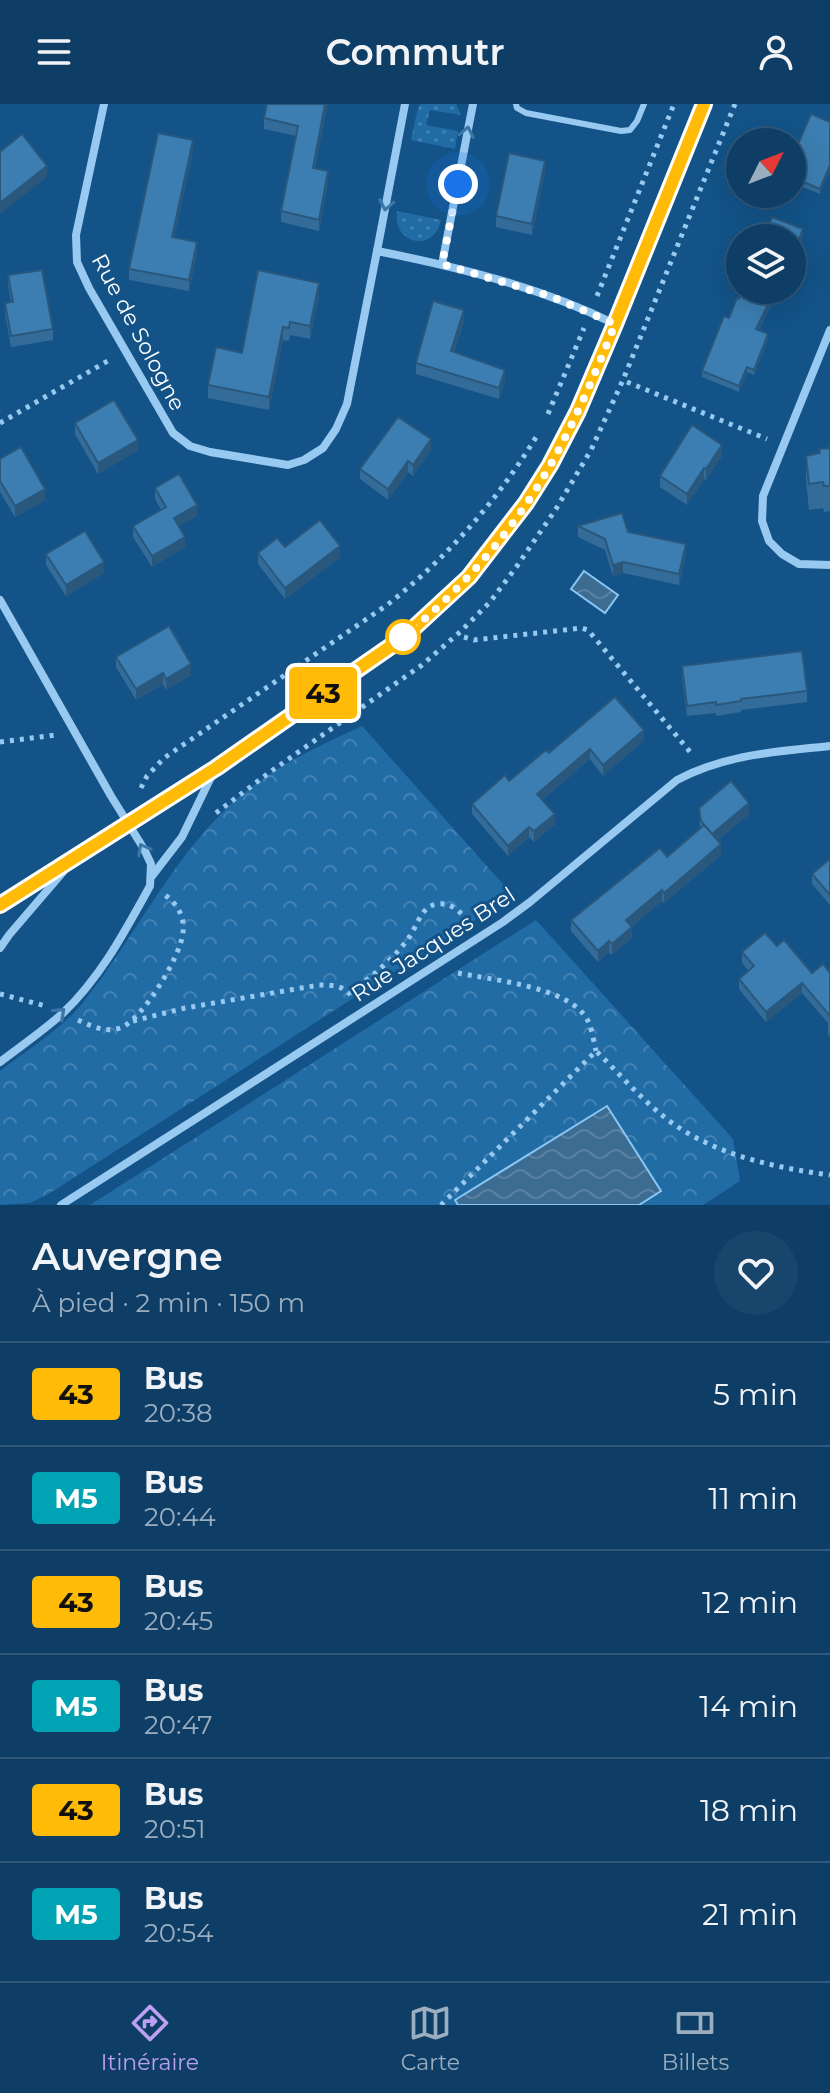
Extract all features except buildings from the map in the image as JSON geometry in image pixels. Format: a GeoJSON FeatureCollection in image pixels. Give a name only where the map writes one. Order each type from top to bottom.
{"type":"FeatureCollection","features":[{"type":"Feature","properties":{"kind":"street","name":"Rue de Sologne"},"geometry":{"type":"LineString","coordinates":[[104,104],[76,235],[77,262],[173,433],[190,446],[210,452],[288,465],[304,460],[323,448],[347,404],[405,104]]}},
{"type":"Feature","properties":{"kind":"street"},"geometry":{"type":"LineString","coordinates":[[442,264],[473,104]]}},
{"type":"Feature","properties":{"kind":"street"},"geometry":{"type":"LineString","coordinates":[[0,905],[216,768],[404,637],[469,577],[526,503],[578,411],[704,104]]}},
{"type":"Feature","properties":{"kind":"street"},"geometry":{"type":"LineString","coordinates":[[377,251],[442,264],[550,296],[615,324]]}},
{"type":"Feature","properties":{"kind":"street"},"geometry":{"type":"LineString","coordinates":[[830,330],[763,496],[762,521],[769,541],[782,554],[799,564],[830,565]]}},
{"type":"Feature","properties":{"kind":"street"},"geometry":{"type":"LineString","coordinates":[[0,600],[151,864],[152,877],[150,886],[119,940],[83,991],[62,1013],[0,1062]]}},
{"type":"Feature","properties":{"kind":"street","name":"Rue Jacques Brel"},"geometry":{"type":"LineString","coordinates":[[61,1205],[530,902],[677,780],[699,768],[726,760],[830,746]]}},
{"type":"Feature","properties":{"kind":"street"},"geometry":{"type":"LineString","coordinates":[[152,877],[182,837],[216,768]]}},
{"type":"Feature","properties":{"kind":"street"},"geometry":{"type":"LineString","coordinates":[[0,948],[76,856]]}},
{"type":"Feature","properties":{"kind":"lane"},"geometry":{"type":"LineString","coordinates":[[516,104],[526,113],[621,131],[630,130],[644,104]]}},
{"type":"Feature","properties":{"kind":"path"},"geometry":{"type":"LineString","coordinates":[[128,823],[147,776],[164,758],[387,605],[437,563],[475,522],[516,470],[543,426],[674,104]]}},
{"type":"Feature","properties":{"kind":"path"},"geometry":{"type":"LineString","coordinates":[[0,423],[126,350]]}},
{"type":"Feature","properties":{"kind":"path"},"geometry":{"type":"LineString","coordinates":[[627,382],[784,446]]}},
{"type":"Feature","properties":{"kind":"path"},"geometry":{"type":"LineString","coordinates":[[464,637],[474,640],[582,628],[588,630],[691,752],[699,768]]}},
{"type":"Feature","properties":{"kind":"path"},"geometry":{"type":"LineString","coordinates":[[0,742],[56,735]]}},
{"type":"Feature","properties":{"kind":"path"},"geometry":{"type":"LineString","coordinates":[[133,1021],[145,1007],[180,948],[182,916],[176,904],[163,894]]}},
{"type":"Feature","properties":{"kind":"path"},"geometry":{"type":"LineString","coordinates":[[350,993],[401,947],[425,910],[436,903],[449,904],[460,912],[479,937]]}},
{"type":"Feature","properties":{"kind":"path"},"geometry":{"type":"LineString","coordinates":[[432,967],[553,992],[578,1007],[588,1020],[596,1051],[664,1117],[710,1146],[756,1161],[830,1175]]}},
{"type":"Feature","properties":{"kind":"path"},"geometry":{"type":"LineString","coordinates":[[77,1019],[91,1026],[119,1029],[133,1021],[185,1008],[319,985],[337,985],[350,993],[362,1012]]}},
{"type":"Feature","properties":{"kind":"path"},"geometry":{"type":"LineString","coordinates":[[0,994],[49,1007]]}},
{"type":"Feature","properties":{"kind":"path"},"geometry":{"type":"LineString","coordinates":[[441,1205],[596,1051]]}},
{"type":"Feature","properties":{"kind":"green space"},"geometry":{"type":"Polygon","coordinates":[[[420,104],[456,104],[461,115],[430,110],[426,125],[458,131],[455,149],[411,140],[420,104]]]}},
{"type":"Feature","properties":{"kind":"green space"},"geometry":{"type":"Polygon","coordinates":[[[397,211],[441,220],[431,237],[415,241],[401,231],[397,211]]]}},
{"type":"Feature","properties":{"kind":"green space"},"geometry":{"type":"Polygon","coordinates":[[[362,726],[511,893],[489,911],[50,1193],[30,1203],[0,1205],[0,1071],[53,1032],[81,1005],[177,866],[220,815],[245,792],[287,763],[362,726]]]}},
{"type":"Feature","properties":{"kind":"green space"},"geometry":{"type":"Polygon","coordinates":[[[536,920],[733,1139],[740,1181],[703,1205],[90,1205],[536,920]]]}},
{"type":"Feature","properties":{"kind":"water"},"geometry":{"type":"Polygon","coordinates":[[[584,571],[618,595],[605,613],[571,589],[584,571]]]}},
{"type":"Feature","properties":{"kind":"water"},"geometry":{"type":"Polygon","coordinates":[[[607,1106],[661,1191],[639,1205],[458,1205],[455,1200],[607,1106]]]}},
{"type":"Feature","properties":{"kind":"bus line","name":"43"},"geometry":{"type":"LineString","coordinates":[[0,905],[216,768],[404,637],[469,577],[526,503],[578,411],[704,104]]}},
{"type":"Feature","properties":{"kind":"route"},"geometry":{"type":"LineString","coordinates":[[403,637],[469,577],[526,503],[578,411],[615,324],[550,296],[442,264],[458,184]]}}]}
